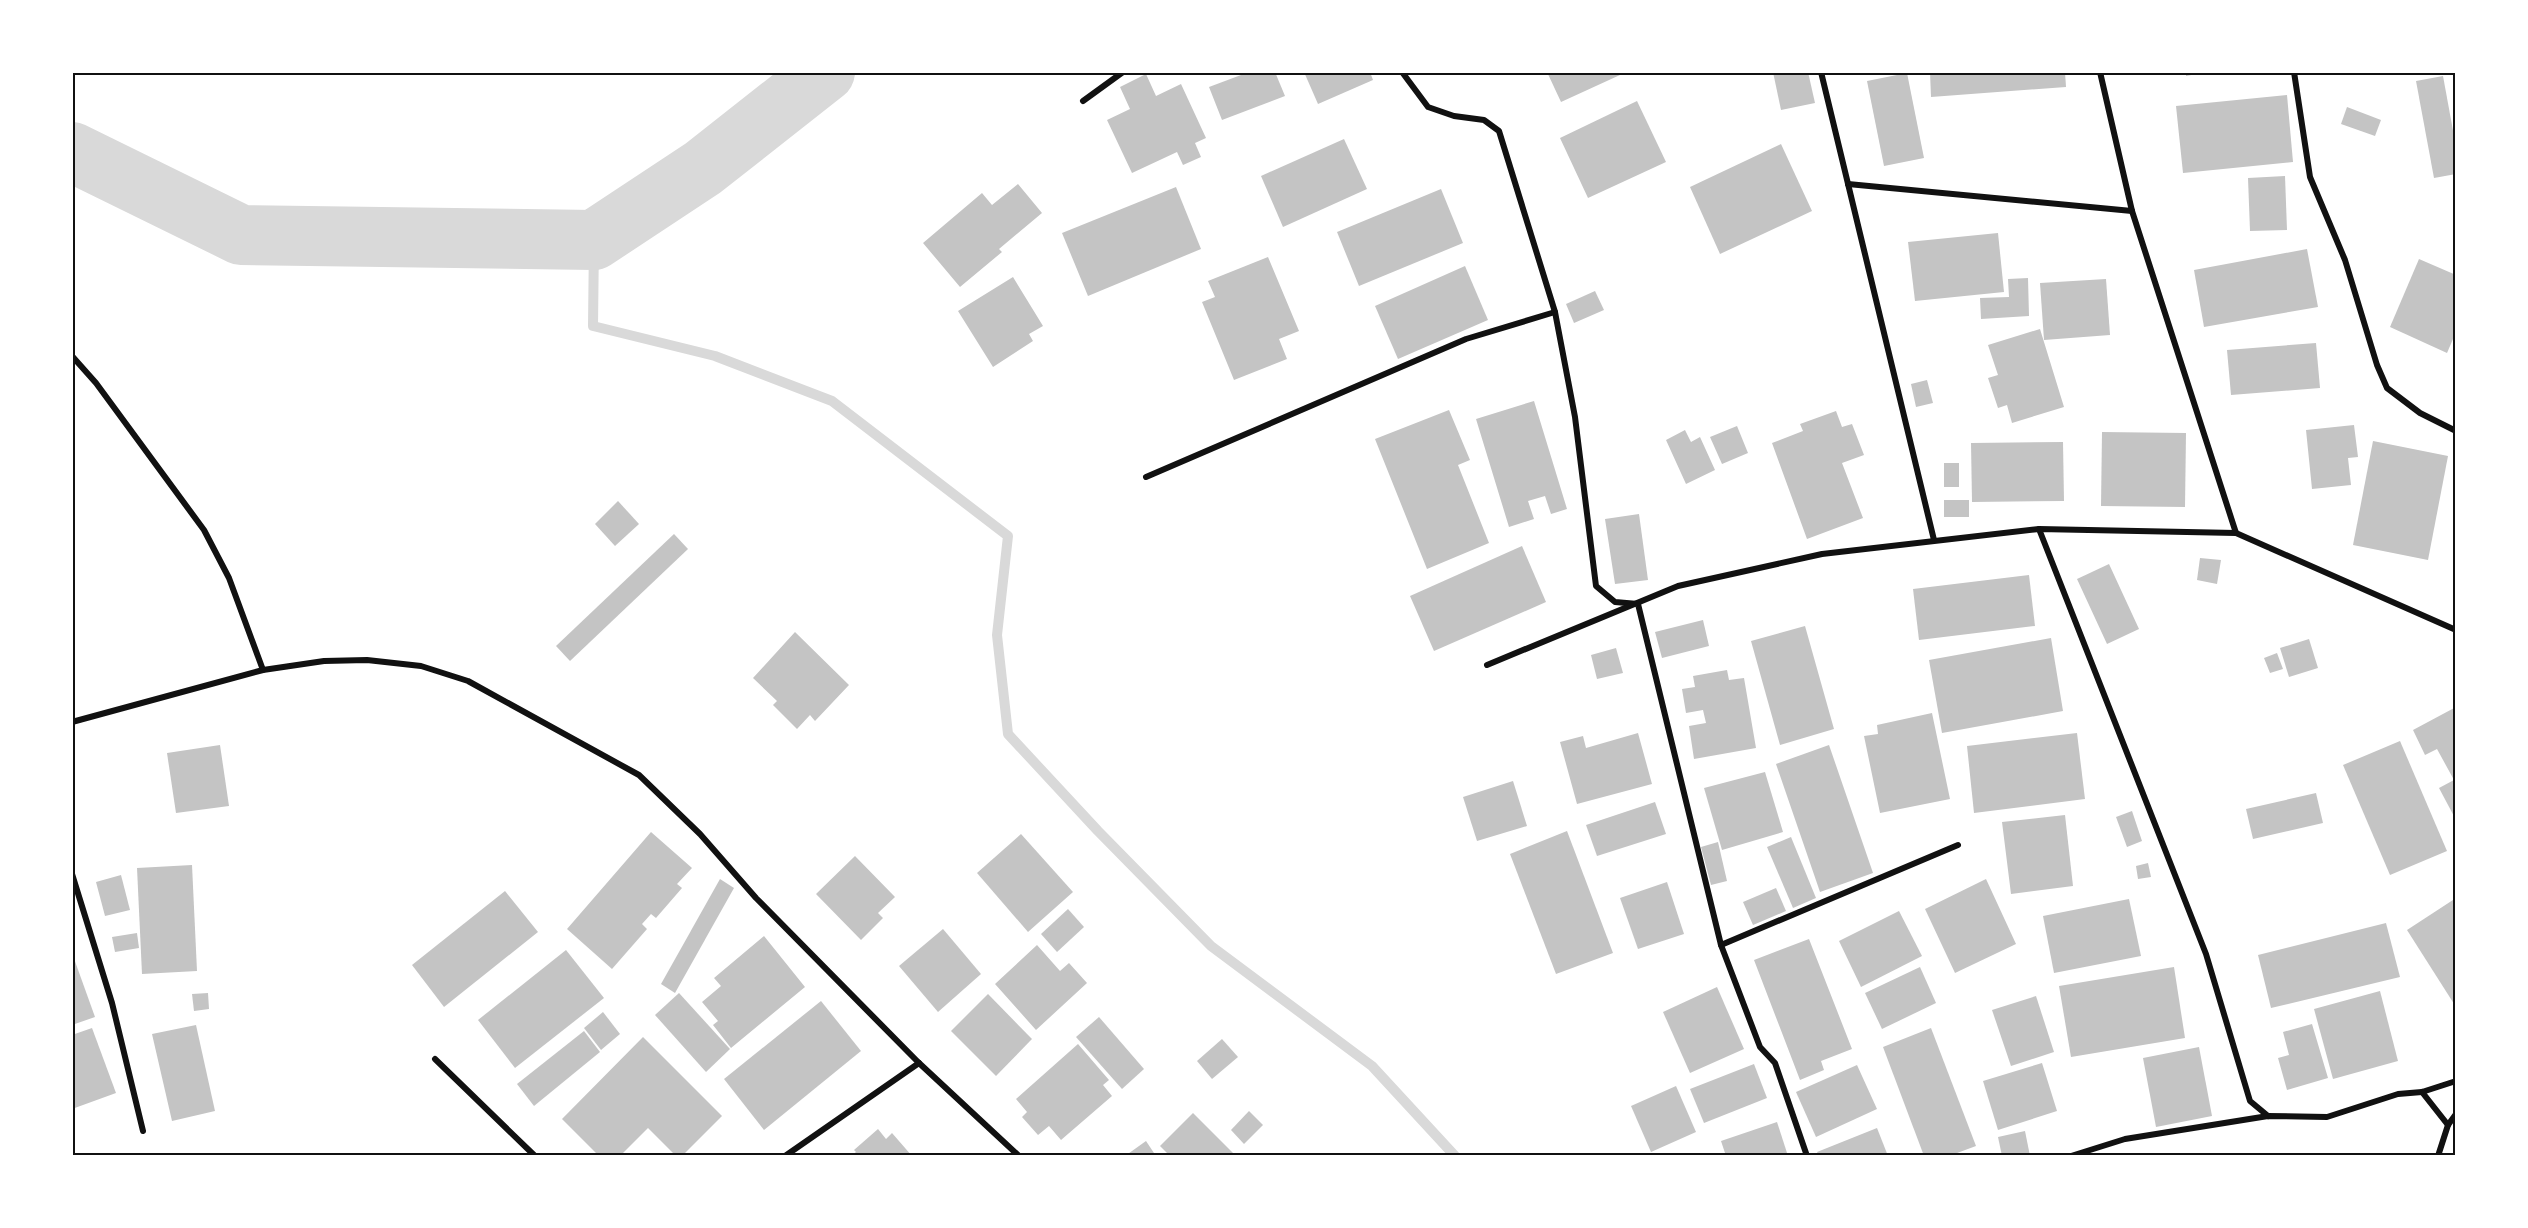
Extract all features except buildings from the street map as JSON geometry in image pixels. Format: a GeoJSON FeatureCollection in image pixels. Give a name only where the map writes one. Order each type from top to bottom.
{"type":"FeatureCollection","features":[{"type":"Feature","properties":{"kind":"street"},"geometry":{"type":"LineString","coordinates":[[1083,101],[1124,72]]}},
{"type":"Feature","properties":{"kind":"street"},"geometry":{"type":"LineString","coordinates":[[1402,72],[1428,107],[1454,116],[1484,120],[1499,131],[1555,312],[1575,417],[1596,585],[1615,602],[1638,604]]}},
{"type":"Feature","properties":{"kind":"street"},"geometry":{"type":"LineString","coordinates":[[1821,72],[1934,540]]}},
{"type":"Feature","properties":{"kind":"street"},"geometry":{"type":"LineString","coordinates":[[2100,72],[2132,211],[2236,533]]}},
{"type":"Feature","properties":{"kind":"street"},"geometry":{"type":"LineString","coordinates":[[2294,72],[2310,177],[2345,260],[2380,373],[2387,388],[2420,413],[2456,431]]}},
{"type":"Feature","properties":{"kind":"street"},"geometry":{"type":"LineString","coordinates":[[1848,184],[2132,211]]}},
{"type":"Feature","properties":{"kind":"street"},"geometry":{"type":"LineString","coordinates":[[1146,477],[1466,339],[1555,312]]}},
{"type":"Feature","properties":{"kind":"street"},"geometry":{"type":"LineString","coordinates":[[72,356],[96,383],[204,530],[229,578],[263,670]]}},
{"type":"Feature","properties":{"kind":"street"},"geometry":{"type":"LineString","coordinates":[[2039,529],[2205,954],[2250,1101],[2268,1116]]}},
{"type":"Feature","properties":{"kind":"street"},"geometry":{"type":"LineString","coordinates":[[1487,665],[1638,604],[1678,585],[1822,554],[2039,529],[2236,533],[2456,630]]}},
{"type":"Feature","properties":{"kind":"street"},"geometry":{"type":"LineString","coordinates":[[1638,604],[1721,945],[1760,1047],[1775,1063],[1807,1156]]}},
{"type":"Feature","properties":{"kind":"street"},"geometry":{"type":"LineString","coordinates":[[72,722],[263,670],[324,661],[367,660],[421,666],[468,681],[639,776],[700,834],[756,898],[919,1063],[1019,1156]]}},
{"type":"Feature","properties":{"kind":"street"},"geometry":{"type":"LineString","coordinates":[[1721,945],[1958,845]]}},
{"type":"Feature","properties":{"kind":"street"},"geometry":{"type":"LineString","coordinates":[[72,874],[112,1003],[143,1131]]}},
{"type":"Feature","properties":{"kind":"street"},"geometry":{"type":"LineString","coordinates":[[435,1059],[535,1156]]}},
{"type":"Feature","properties":{"kind":"street"},"geometry":{"type":"LineString","coordinates":[[785,1156],[919,1063]]}},
{"type":"Feature","properties":{"kind":"street"},"geometry":{"type":"LineString","coordinates":[[2071,1156],[2125,1138],[2268,1116],[2327,1117],[2398,1094],[2422,1092],[2456,1081]]}},
{"type":"Feature","properties":{"kind":"street"},"geometry":{"type":"LineString","coordinates":[[2422,1092],[2448,1125]]}},
{"type":"Feature","properties":{"kind":"street"},"geometry":{"type":"LineString","coordinates":[[2438,1156],[2448,1125],[2456,1114]]}},
{"type":"Feature","properties":{"kind":"waterway"},"geometry":{"type":"LineString","coordinates":[[72,152],[241,235],[594,240],[703,168],[825,72]]}},
{"type":"Feature","properties":{"kind":"waterway"},"geometry":{"type":"LineString","coordinates":[[594,240],[593,326],[715,356],[832,401],[1008,536],[997,635],[1008,734],[1098,831],[1211,946],[1372,1066],[1455,1156]]}}]}
